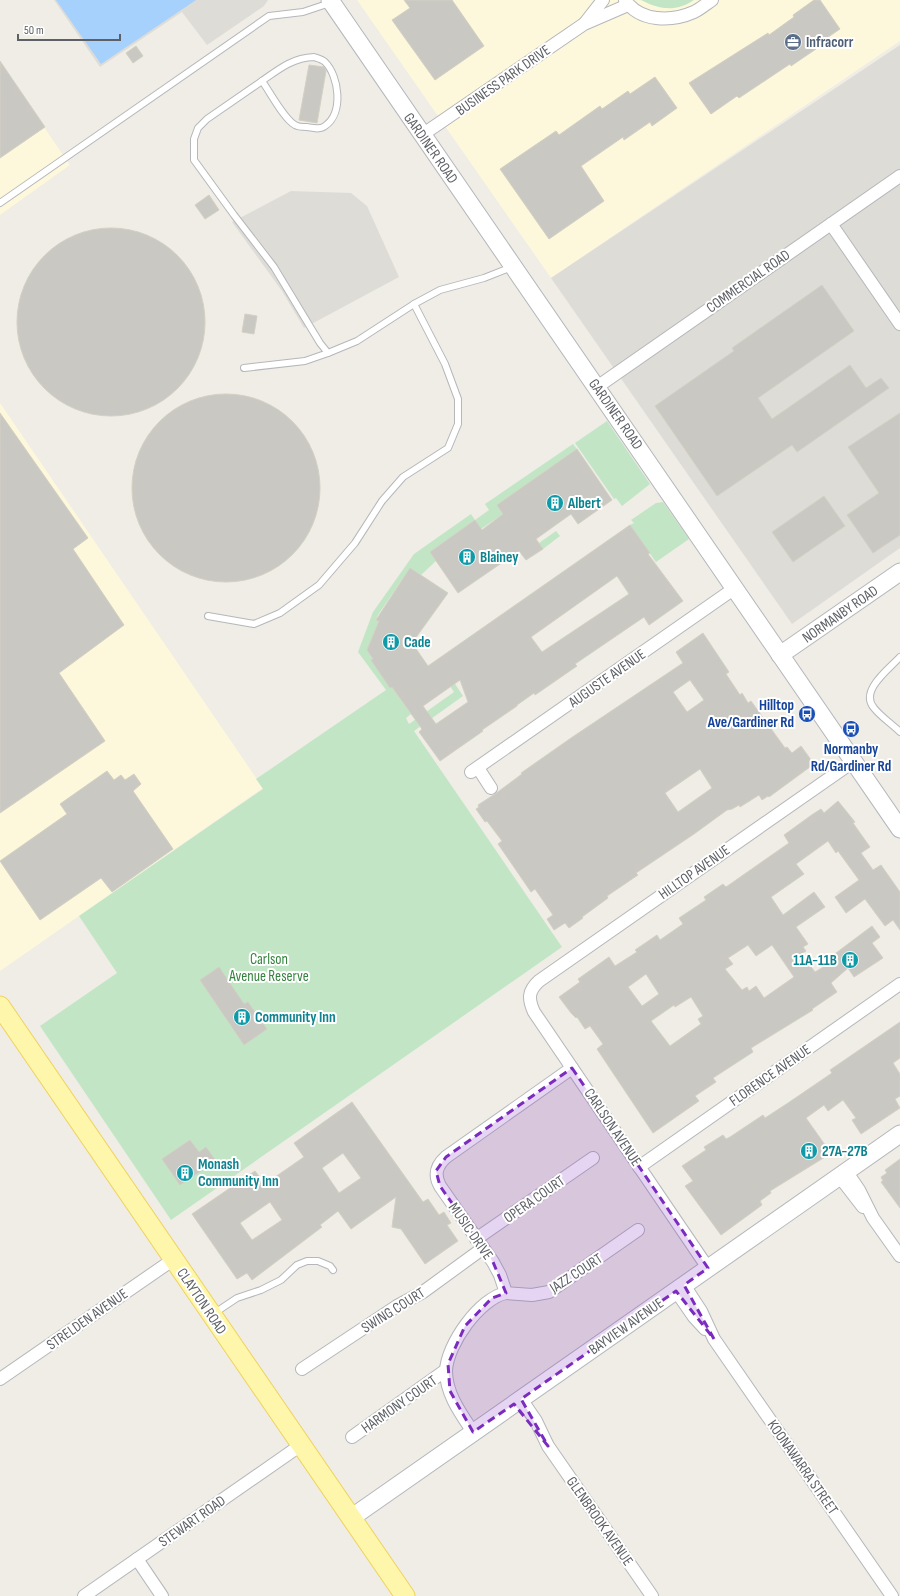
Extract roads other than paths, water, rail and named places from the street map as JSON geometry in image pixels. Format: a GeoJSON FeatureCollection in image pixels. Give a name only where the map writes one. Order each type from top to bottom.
{"type":"FeatureCollection","features":[{"type":"Feature","properties":{"kind":"main road","name":"CLAYTON ROAD"},"geometry":{"type":"LineString","coordinates":[[0,1006],[405,1596]]}},
{"type":"Feature","properties":{"kind":"street","name":"BUSINESS PARK DRIVE"},"geometry":{"type":"LineString","coordinates":[[584,24],[603,0]]}},
{"type":"Feature","properties":{"kind":"street","name":"BUSINESS PARK DRIVE"},"geometry":{"type":"LineString","coordinates":[[422,135],[584,24],[627,2],[640,14],[656,19],[674,18],[694,12],[712,0]]}},
{"type":"Feature","properties":{"kind":"street","name":"GARDINER ROAD"},"geometry":{"type":"LineString","coordinates":[[331,1],[780,655],[898,821]]}},
{"type":"Feature","properties":{"kind":"street","name":"COMMERCIAL ROAD"},"geometry":{"type":"LineString","coordinates":[[598,388],[900,176]]}},
{"type":"Feature","properties":{"kind":"street"},"geometry":{"type":"LineString","coordinates":[[831,224],[900,324]]}},
{"type":"Feature","properties":{"kind":"street","name":"NORMANBY ROAD"},"geometry":{"type":"LineString","coordinates":[[780,655],[900,572]]}},
{"type":"Feature","properties":{"kind":"street","name":"AUGUSTE AVENUE"},"geometry":{"type":"LineString","coordinates":[[491,788],[475,770],[735,588]]}},
{"type":"Feature","properties":{"kind":"street","name":"HILLTOP AVENUE"},"geometry":{"type":"LineString","coordinates":[[535,984],[854,761]]}},
{"type":"Feature","properties":{"kind":"street","name":"CARLSON AVENUE"},"geometry":{"type":"LineString","coordinates":[[535,984],[529,995],[531,1005],[708,1268]]}},
{"type":"Feature","properties":{"kind":"street","name":"FLORENCE AVENUE"},"geometry":{"type":"LineString","coordinates":[[639,1167],[900,984]]}},
{"type":"Feature","properties":{"kind":"street","name":"MUSIC DRIVE"},"geometry":{"type":"LineString","coordinates":[[506,1293],[500,1275],[437,1181],[436,1171],[438,1166],[446,1157],[572,1068]]}},
{"type":"Feature","properties":{"kind":"street","name":"BAYVIEW AVENUE"},"geometry":{"type":"LineString","coordinates":[[351,1518],[900,1134]]}},
{"type":"Feature","properties":{"kind":"street","name":"OPERA COURT"},"geometry":{"type":"LineString","coordinates":[[479,1244],[593,1158]]}},
{"type":"Feature","properties":{"kind":"street"},"geometry":{"type":"LineString","coordinates":[[843,1174],[854,1197],[873,1218],[900,1256]]}},
{"type":"Feature","properties":{"kind":"street","name":"JAZZ COURT"},"geometry":{"type":"LineString","coordinates":[[506,1293],[532,1295],[549,1292],[638,1230]]}},
{"type":"Feature","properties":{"kind":"street","name":"SWING COURT"},"geometry":{"type":"LineString","coordinates":[[302,1369],[397,1306],[423,1292],[479,1244]]}},
{"type":"Feature","properties":{"kind":"street","name":"STRELDEN AVENUE"},"geometry":{"type":"LineString","coordinates":[[0,1379],[174,1259]]}},
{"type":"Feature","properties":{"kind":"street","name":"KOONAWARRA STREET"},"geometry":{"type":"LineString","coordinates":[[680,1288],[694,1317],[714,1338],[892,1596]]}},
{"type":"Feature","properties":{"kind":"street"},"geometry":{"type":"LineString","coordinates":[[473,1432],[455,1403],[446,1370],[457,1340],[465,1326],[492,1298],[506,1293]]}},
{"type":"Feature","properties":{"kind":"street","name":"HARMONY COURT"},"geometry":{"type":"LineString","coordinates":[[352,1437],[446,1370]]}},
{"type":"Feature","properties":{"kind":"street","name":"GLENBROOK AVENUE"},"geometry":{"type":"LineString","coordinates":[[517,1401],[530,1426],[548,1446],[652,1596]]}},
{"type":"Feature","properties":{"kind":"street","name":"STEWART ROAD"},"geometry":{"type":"LineString","coordinates":[[84,1596],[301,1445]]}},
{"type":"Feature","properties":{"kind":"street"},"geometry":{"type":"LineString","coordinates":[[137,1559],[162,1596]]}},
{"type":"Feature","properties":{"kind":"lane"},"geometry":{"type":"LineString","coordinates":[[0,203],[270,16],[303,12],[331,1]]}},
{"type":"Feature","properties":{"kind":"lane"},"geometry":{"type":"LineString","coordinates":[[262,81],[286,115],[296,125],[317,129],[325,127],[332,120],[336,110],[337,90],[333,73],[324,61],[314,57],[301,58],[289,62],[207,119],[198,128],[193,144],[194,160],[274,267],[320,343],[328,353]]}},
{"type":"Feature","properties":{"kind":"lane"},"geometry":{"type":"LineString","coordinates":[[244,368],[305,361],[328,353],[358,341],[414,304],[440,290],[484,278],[513,266]]}},
{"type":"Feature","properties":{"kind":"lane"},"geometry":{"type":"LineString","coordinates":[[208,616],[254,624],[280,613],[319,585],[355,543],[382,501],[403,477],[448,448],[458,424],[458,399],[445,364],[414,304]]}},
{"type":"Feature","properties":{"kind":"lane"},"geometry":{"type":"LineString","coordinates":[[900,657],[875,685],[870,693],[870,701],[874,708],[900,732]]}},
{"type":"Feature","properties":{"kind":"lane"},"geometry":{"type":"LineString","coordinates":[[212,1314],[236,1298],[261,1290],[281,1280],[297,1265],[318,1261],[330,1266],[333,1270]]}},
{"type":"Feature","properties":{"kind":"water"},"geometry":{"type":"Polygon","coordinates":[[[56,0],[196,0],[101,64],[56,0]]]}},
{"type":"Feature","properties":{"kind":"place","name":"Infracorr"},"geometry":{"type":"Point","coordinates":[793,42]}},
{"type":"Feature","properties":{"kind":"place","name":"Albert"},"geometry":{"type":"Point","coordinates":[555,503]}},
{"type":"Feature","properties":{"kind":"place","name":"Blainey"},"geometry":{"type":"Point","coordinates":[467,557]}},
{"type":"Feature","properties":{"kind":"place","name":"Cade"},"geometry":{"type":"Point","coordinates":[391,642]}},
{"type":"Feature","properties":{"kind":"place","name":"Hilltop Ave/Gardiner Rd"},"geometry":{"type":"Point","coordinates":[807,714]}},
{"type":"Feature","properties":{"kind":"place","name":"Normanby Rd/Gardiner Rd"},"geometry":{"type":"Point","coordinates":[851,729]}},
{"type":"Feature","properties":{"kind":"place","name":"11A-11B"},"geometry":{"type":"Point","coordinates":[850,960]}},
{"type":"Feature","properties":{"kind":"place","name":"Community Inn"},"geometry":{"type":"Point","coordinates":[242,1017]}},
{"type":"Feature","properties":{"kind":"place","name":"27A-27B"},"geometry":{"type":"Point","coordinates":[809,1151]}},
{"type":"Feature","properties":{"kind":"place","name":"Monash Community Inn"},"geometry":{"type":"Point","coordinates":[185,1173]}},
{"type":"Feature","properties":{"kind":"park label","name":"Carlson Avenue Reserve"},"geometry":{"type":"Point","coordinates":[269,968]}}]}
